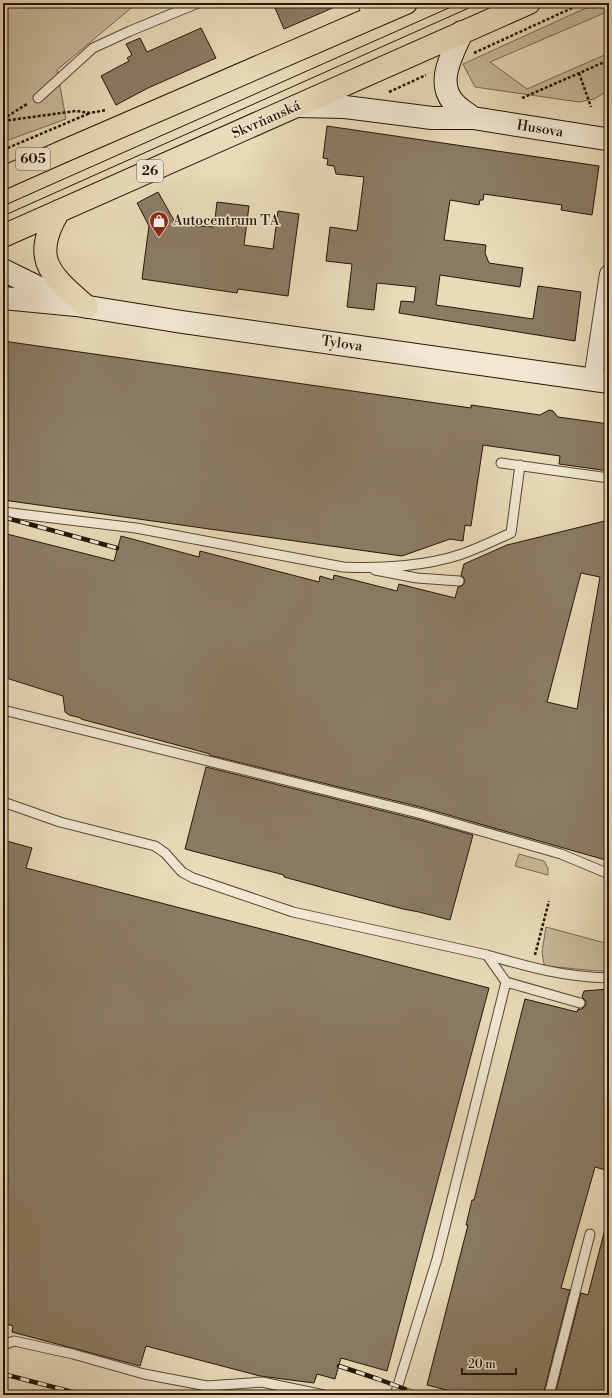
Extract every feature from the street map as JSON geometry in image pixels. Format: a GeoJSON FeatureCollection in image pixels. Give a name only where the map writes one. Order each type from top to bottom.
{"type":"FeatureCollection","features":[{"type":"Feature","properties":{"kind":"main road"},"geometry":{"type":"LineString","coordinates":[[3,178],[370,10],[406,3]]}},
{"type":"Feature","properties":{"kind":"main road","name":"Skvrňanská"},"geometry":{"type":"LineString","coordinates":[[3,236],[528,4]]}},
{"type":"Feature","properties":{"kind":"main road","name":"605"},"geometry":{"type":"LineString","coordinates":[[3,167],[64,151]]}},
{"type":"Feature","properties":{"kind":"main road"},"geometry":{"type":"LineString","coordinates":[[59,211],[47,234],[45,244],[46,258],[50,270],[59,282],[82,306]]}},
{"type":"Feature","properties":{"kind":"street"},"geometry":{"type":"LineString","coordinates":[[462,32],[445,75],[446,92],[456,106],[473,118]]}},
{"type":"Feature","properties":{"kind":"street","name":"Husova"},"geometry":{"type":"LineString","coordinates":[[297,106],[345,107],[432,118],[473,118],[608,137]]}},
{"type":"Feature","properties":{"kind":"street","name":"Tylova"},"geometry":{"type":"LineString","coordinates":[[3,270],[82,306]]}},
{"type":"Feature","properties":{"kind":"street"},"geometry":{"type":"LineString","coordinates":[[601,381],[609,274]]}},
{"type":"Feature","properties":{"kind":"street","name":"Tylova"},"geometry":{"type":"LineString","coordinates":[[3,298],[82,306],[601,381]]}},
{"type":"Feature","properties":{"kind":"lane"},"geometry":{"type":"LineString","coordinates":[[38,98],[93,48],[198,3]]}},
{"type":"Feature","properties":{"kind":"lane"},"geometry":{"type":"LineString","coordinates":[[501,463],[609,478]]}},
{"type":"Feature","properties":{"kind":"lane"},"geometry":{"type":"LineString","coordinates":[[3,512],[136,528],[343,567],[364,568],[420,564],[462,554],[511,533],[520,465]]}},
{"type":"Feature","properties":{"kind":"lane"},"geometry":{"type":"LineString","coordinates":[[364,568],[417,578],[459,581]]}},
{"type":"Feature","properties":{"kind":"lane"},"geometry":{"type":"LineString","coordinates":[[3,710],[422,814],[561,854],[609,874]]}},
{"type":"Feature","properties":{"kind":"lane"},"geometry":{"type":"LineString","coordinates":[[3,802],[60,822],[155,846],[165,853],[182,872],[193,878],[293,912],[487,955],[547,972],[586,978],[609,978]]}},
{"type":"Feature","properties":{"kind":"lane"},"geometry":{"type":"LineString","coordinates":[[487,955],[506,982],[580,1003]]}},
{"type":"Feature","properties":{"kind":"lane"},"geometry":{"type":"LineString","coordinates":[[395,1395],[437,1258],[506,982]]}},
{"type":"Feature","properties":{"kind":"lane"},"geometry":{"type":"LineString","coordinates":[[549,1395],[590,1234]]}},
{"type":"Feature","properties":{"kind":"lane"},"geometry":{"type":"LineString","coordinates":[[3,1345],[14,1340],[73,1354],[144,1374],[207,1386],[262,1382],[324,1395]]}},
{"type":"Feature","properties":{"kind":"path"},"geometry":{"type":"LineString","coordinates":[[383,95],[583,3]]}},
{"type":"Feature","properties":{"kind":"path"},"geometry":{"type":"LineString","coordinates":[[522,98],[609,60]]}},
{"type":"Feature","properties":{"kind":"path"},"geometry":{"type":"LineString","coordinates":[[579,73],[591,107]]}},
{"type":"Feature","properties":{"kind":"path"},"geometry":{"type":"LineString","coordinates":[[3,120],[38,98]]}},
{"type":"Feature","properties":{"kind":"path"},"geometry":{"type":"LineString","coordinates":[[3,150],[90,113],[113,108]]}},
{"type":"Feature","properties":{"kind":"path"},"geometry":{"type":"LineString","coordinates":[[3,120],[76,111],[90,113]]}},
{"type":"Feature","properties":{"kind":"path"},"geometry":{"type":"LineString","coordinates":[[532,968],[549,901]]}},
{"type":"Feature","properties":{"kind":"shaded area"},"geometry":{"type":"Polygon","coordinates":[[[3,3],[137,3],[57,70],[66,119],[3,142],[3,3]]]}},
{"type":"Feature","properties":{"kind":"shaded area"},"geometry":{"type":"Polygon","coordinates":[[[597,3],[609,3],[609,11],[490,62],[527,89],[609,53],[609,90],[594,99],[579,102],[475,87],[463,64],[597,3]]]}},
{"type":"Feature","properties":{"kind":"shaded area"},"geometry":{"type":"Polygon","coordinates":[[[519,854],[544,861],[548,868],[548,875],[515,866],[519,854]]]}},
{"type":"Feature","properties":{"kind":"shaded area"},"geometry":{"type":"Polygon","coordinates":[[[546,927],[609,944],[609,971],[547,966],[544,964],[542,952],[546,927]]]}},
{"type":"Feature","properties":{"kind":"building"},"geometry":{"type":"Polygon","coordinates":[[[273,3],[344,3],[284,29],[273,3]]]}},
{"type":"Feature","properties":{"kind":"building"},"geometry":{"type":"Polygon","coordinates":[[[201,28],[216,58],[148,88],[116,105],[101,76],[129,61],[127,58],[132,55],[126,44],[140,38],[147,52],[201,28]]]}},
{"type":"Feature","properties":{"kind":"building"},"geometry":{"type":"Polygon","coordinates":[[[327,126],[599,166],[592,215],[561,210],[562,205],[484,194],[483,200],[480,200],[479,205],[450,200],[444,240],[486,245],[485,253],[489,263],[523,268],[520,287],[440,275],[436,305],[533,319],[538,286],[581,292],[575,341],[399,313],[401,301],[414,302],[416,287],[377,283],[374,310],[347,307],[352,264],[326,261],[330,227],[357,231],[364,177],[336,174],[334,166],[327,165],[328,159],[323,158],[327,126]]]}},
{"type":"Feature","properties":{"kind":"building"},"geometry":{"type":"Polygon","coordinates":[[[158,192],[176,224],[214,227],[217,202],[249,206],[244,245],[273,249],[278,211],[299,214],[288,296],[238,289],[237,293],[142,279],[149,226],[137,203],[158,192]]]}},
{"type":"Feature","properties":{"kind":"building"},"geometry":{"type":"Polygon","coordinates":[[[3,341],[471,408],[471,405],[540,415],[549,410],[553,411],[558,417],[609,424],[609,471],[559,464],[560,456],[483,445],[471,526],[465,525],[463,541],[450,539],[402,556],[3,500],[3,341]]]}},
{"type":"Feature","properties":{"kind":"building"},"geometry":{"type":"Polygon","coordinates":[[[609,520],[609,861],[424,808],[209,755],[210,754],[81,719],[65,712],[63,696],[3,677],[3,533],[114,561],[121,536],[199,557],[200,551],[319,582],[320,576],[333,580],[334,575],[397,591],[399,584],[455,598],[458,587],[462,586],[465,582],[461,575],[464,564],[507,545],[609,520]],[[581,573],[547,702],[577,709],[600,577],[581,573]]]}},
{"type":"Feature","properties":{"kind":"building"},"geometry":{"type":"Polygon","coordinates":[[[206,767],[420,820],[473,835],[450,920],[335,891],[284,877],[284,875],[185,849],[206,767]]]}},
{"type":"Feature","properties":{"kind":"building"},"geometry":{"type":"Polygon","coordinates":[[[3,840],[32,848],[26,868],[489,988],[387,1371],[341,1358],[335,1379],[317,1374],[314,1383],[260,1376],[146,1346],[140,1366],[12,1332],[13,1326],[3,1323],[3,840]]]}},
{"type":"Feature","properties":{"kind":"building"},"geometry":{"type":"Polygon","coordinates":[[[609,989],[609,1171],[595,1167],[561,1288],[570,1290],[543,1395],[466,1395],[427,1385],[468,1225],[466,1225],[472,1200],[474,1200],[525,999],[577,1012],[578,1009],[582,1009],[586,1005],[586,1001],[582,997],[584,991],[609,989]]]}},
{"type":"Feature","properties":{"kind":"building"},"geometry":{"type":"Polygon","coordinates":[[[604,1233],[609,1233],[609,1395],[555,1395],[581,1293],[588,1295],[604,1233]]]}},
{"type":"Feature","properties":{"kind":"tram line"},"geometry":{"type":"LineString","coordinates":[[3,206],[460,3]]}},
{"type":"Feature","properties":{"kind":"tram line"},"geometry":{"type":"LineString","coordinates":[[3,216],[480,3]]}},
{"type":"Feature","properties":{"kind":"railway"},"geometry":{"type":"LineString","coordinates":[[3,517],[117,548]]}},
{"type":"Feature","properties":{"kind":"railway"},"geometry":{"type":"LineString","coordinates":[[339,1366],[421,1395]]}},
{"type":"Feature","properties":{"kind":"railway"},"geometry":{"type":"LineString","coordinates":[[3,1374],[84,1395]]}},
{"type":"Feature","properties":{"kind":"place","name":"Autocentrum TA"},"geometry":{"type":"Point","coordinates":[159,238]}}]}
